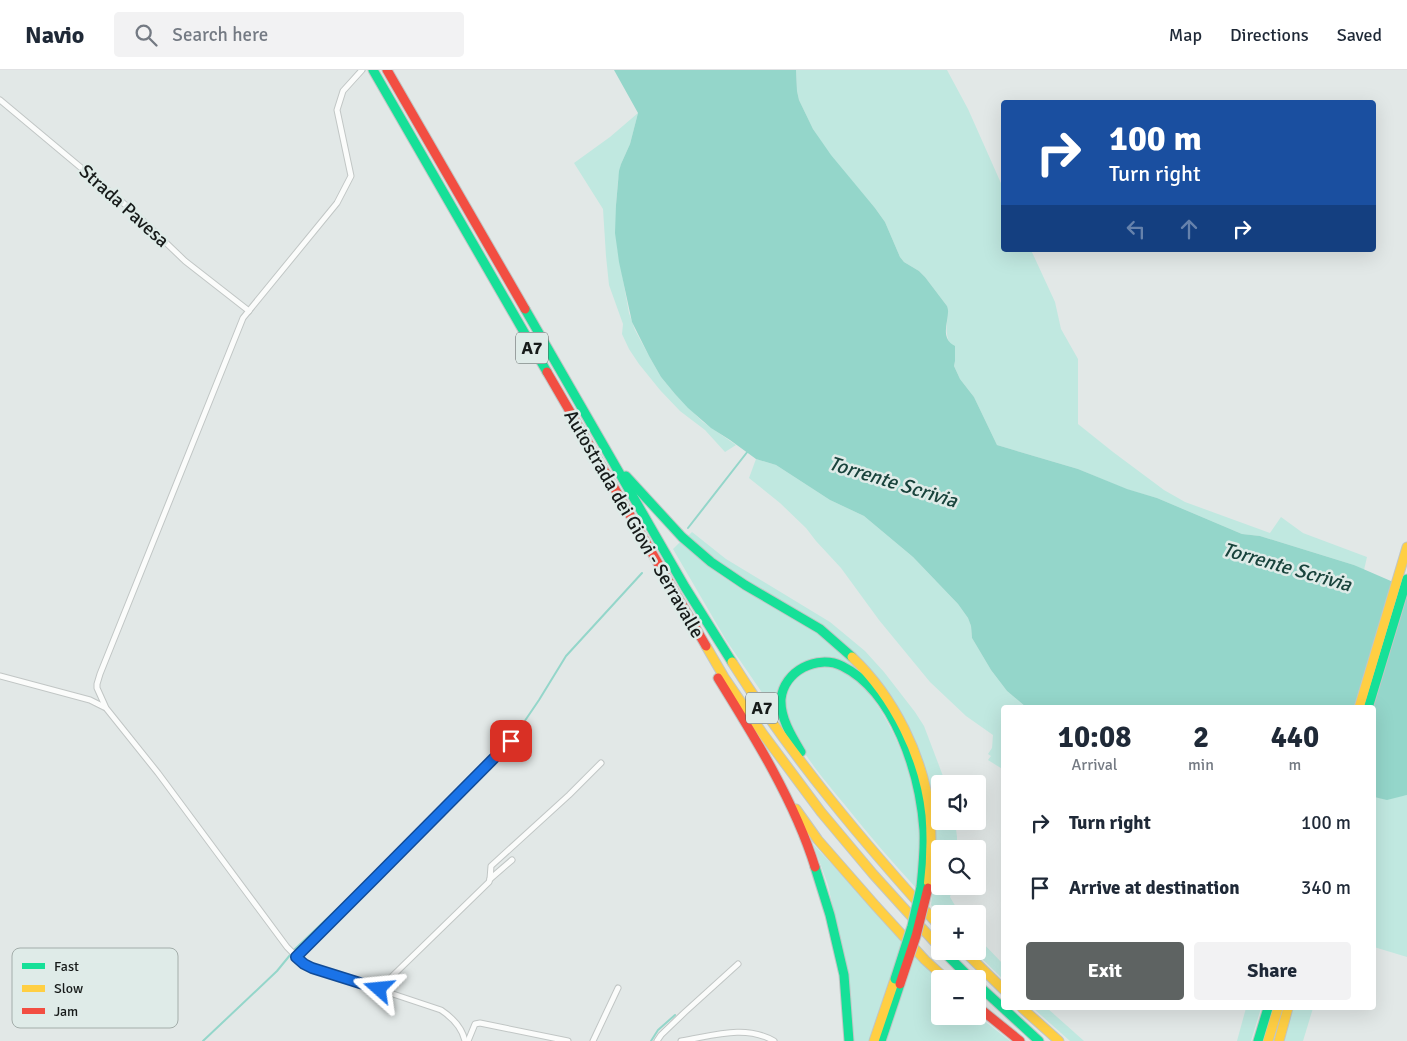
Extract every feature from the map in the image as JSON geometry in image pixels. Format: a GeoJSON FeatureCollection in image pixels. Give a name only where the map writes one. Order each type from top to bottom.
{"type":"FeatureCollection","features":[{"type":"Feature","properties":{"kind":"highway","name":"Autostrada dei Giovi - Serravalle"},"geometry":{"type":"LineString","coordinates":[[373,70],[724,678],[821,812],[873,874],[931,938]]}},
{"type":"Feature","properties":{"kind":"highway","name":"Autostrada dei Giovi - Serravalle"},"geometry":{"type":"LineString","coordinates":[[387,70],[716,638],[774,724],[833,803],[884,866],[931,917]]}},
{"type":"Feature","properties":{"kind":"highway"},"geometry":{"type":"LineString","coordinates":[[616,466],[684,540],[698,552],[744,586],[806,620],[842,646],[867,672],[890,703],[903,725],[914,751],[926,792],[931,841],[930,866],[881,1041]]}},
{"type":"Feature","properties":{"kind":"highway"},"geometry":{"type":"LineString","coordinates":[[1360,705],[1407,547]]}},
{"type":"Feature","properties":{"kind":"highway"},"geometry":{"type":"LineString","coordinates":[[1369,705],[1407,579]]}},
{"type":"Feature","properties":{"kind":"highway"},"geometry":{"type":"LineString","coordinates":[[693,626],[714,671],[744,720],[784,793],[808,844],[830,915],[844,975],[848,1041]]}},
{"type":"Feature","properties":{"kind":"highway"},"geometry":{"type":"LineString","coordinates":[[833,803],[791,736],[782,711],[781,701],[782,691],[786,682],[798,669],[806,665],[822,662],[832,662],[840,665],[864,681],[888,713],[907,751],[914,772],[923,819],[924,888]]}},
{"type":"Feature","properties":{"kind":"highway"},"geometry":{"type":"LineString","coordinates":[[784,793],[818,840],[936,970]]}},
{"type":"Feature","properties":{"kind":"highway"},"geometry":{"type":"LineString","coordinates":[[952,960],[962,970]]}},
{"type":"Feature","properties":{"kind":"highway"},"geometry":{"type":"LineString","coordinates":[[973,960],[1001,987]]}},
{"type":"Feature","properties":{"kind":"highway"},"geometry":{"type":"LineString","coordinates":[[874,1041],[898,981]]}},
{"type":"Feature","properties":{"kind":"highway"},"geometry":{"type":"LineString","coordinates":[[986,992],[1001,1006]]}},
{"type":"Feature","properties":{"kind":"highway"},"geometry":{"type":"LineString","coordinates":[[1005,1010],[1039,1041]]}},
{"type":"Feature","properties":{"kind":"highway"},"geometry":{"type":"LineString","coordinates":[[1024,1010],[1059,1041]]}},
{"type":"Feature","properties":{"kind":"highway"},"geometry":{"type":"LineString","coordinates":[[1258,1041],[1267,1010]]}},
{"type":"Feature","properties":{"kind":"highway"},"geometry":{"type":"LineString","coordinates":[[1268,1041],[1277,1010]]}},
{"type":"Feature","properties":{"kind":"highway"},"geometry":{"type":"LineString","coordinates":[[1279,1041],[1287,1010]]}},
{"type":"Feature","properties":{"kind":"highway"},"geometry":{"type":"LineString","coordinates":[[986,1013],[1020,1041]]}},
{"type":"Feature","properties":{"kind":"street"},"geometry":{"type":"LineString","coordinates":[[360,72],[343,92],[337,110],[350,176],[337,203],[242,318],[100,674],[97,688],[106,708],[158,773],[293,954],[304,964],[312,968],[441,1010],[457,1023],[467,1041]]}},
{"type":"Feature","properties":{"kind":"street","name":"Strada Pavesa"},"geometry":{"type":"LineString","coordinates":[[0,100],[134,212],[185,260],[249,311]]}},
{"type":"Feature","properties":{"kind":"street"},"geometry":{"type":"LineString","coordinates":[[0,676],[90,700],[106,708]]}},
{"type":"Feature","properties":{"kind":"street"},"geometry":{"type":"LineString","coordinates":[[293,954],[383,871],[524,728]]}},
{"type":"Feature","properties":{"kind":"street"},"geometry":{"type":"LineString","coordinates":[[490,879],[491,866],[601,763]]}},
{"type":"Feature","properties":{"kind":"street"},"geometry":{"type":"LineString","coordinates":[[379,989],[463,908],[490,879],[512,860]]}},
{"type":"Feature","properties":{"kind":"street"},"geometry":{"type":"LineString","coordinates":[[657,1041],[685,1012],[738,964]]}},
{"type":"Feature","properties":{"kind":"street"},"geometry":{"type":"LineString","coordinates":[[593,1041],[618,988]]}},
{"type":"Feature","properties":{"kind":"street"},"geometry":{"type":"LineString","coordinates":[[467,1041],[475,1024],[480,1023],[568,1041]]}},
{"type":"Feature","properties":{"kind":"street"},"geometry":{"type":"LineString","coordinates":[[681,1041],[742,1032],[758,1034],[774,1041]]}},
{"type":"Feature","properties":{"kind":"shaded area"},"geometry":{"type":"Polygon","coordinates":[[[796,70],[947,70],[968,109],[1001,183],[1001,252],[1032,252],[1055,302],[1061,329],[1078,359],[1078,424],[1164,490],[1185,502],[1270,533],[1281,517],[1303,533],[1367,557],[1364,570],[1354,565],[1260,536],[1242,534],[1157,498],[1126,489],[1078,469],[997,445],[974,397],[960,379],[954,366],[955,362],[947,330],[947,306],[925,277],[900,257],[885,222],[830,155],[813,129],[799,100],[796,70]]]}},
{"type":"Feature","properties":{"kind":"shaded area"},"geometry":{"type":"Polygon","coordinates":[[[638,113],[630,144],[621,164],[616,205],[617,246],[629,313],[635,330],[661,377],[703,422],[736,445],[725,452],[705,430],[680,411],[660,390],[629,349],[622,334],[623,324],[609,285],[603,209],[574,163],[610,137],[638,113]]]}},
{"type":"Feature","properties":{"kind":"shaded area"},"geometry":{"type":"Polygon","coordinates":[[[756,459],[776,465],[830,500],[864,516],[913,557],[958,604],[968,618],[972,638],[991,670],[1007,691],[1024,705],[1001,705],[1001,768],[988,760],[991,756],[988,754],[992,748],[993,735],[966,716],[930,682],[879,620],[841,568],[806,528],[780,503],[749,478],[756,459]]]}},
{"type":"Feature","properties":{"kind":"shaded area"},"geometry":{"type":"Polygon","coordinates":[[[692,532],[726,559],[830,622],[865,651],[884,672],[924,726],[943,775],[931,775],[931,804],[866,667],[729,571],[688,536],[692,532]]]}},
{"type":"Feature","properties":{"kind":"shaded area"},"geometry":{"type":"Polygon","coordinates":[[[680,542],[719,574],[741,589],[809,626],[844,656],[863,676],[849,666],[808,661],[798,665],[783,680],[778,691],[778,716],[726,640],[673,549],[680,542]]]}},
{"type":"Feature","properties":{"kind":"shaded area"},"geometry":{"type":"Polygon","coordinates":[[[827,665],[851,676],[861,685],[881,710],[897,741],[913,784],[919,819],[920,852],[917,889],[880,848],[825,781],[803,751],[788,719],[786,704],[788,689],[794,679],[805,669],[827,665]]]}},
{"type":"Feature","properties":{"kind":"shaded area"},"geometry":{"type":"Polygon","coordinates":[[[1407,795],[1407,957],[1376,948],[1376,797],[1387,799],[1407,795]]]}},
{"type":"Feature","properties":{"kind":"shaded area"},"geometry":{"type":"Polygon","coordinates":[[[934,830],[956,830],[957,840],[934,840],[934,830]]]}},
{"type":"Feature","properties":{"kind":"shaded area"},"geometry":{"type":"Polygon","coordinates":[[[813,844],[903,941],[870,1041],[853,1041],[851,1002],[844,958],[828,885],[813,844]]]}},
{"type":"Feature","properties":{"kind":"shaded area"},"geometry":{"type":"Polygon","coordinates":[[[932,895],[951,895],[955,905],[931,905],[932,895]]]}},
{"type":"Feature","properties":{"kind":"shaded area"},"geometry":{"type":"Polygon","coordinates":[[[986,946],[1001,962],[1001,977],[983,960],[986,960],[986,946]]]}},
{"type":"Feature","properties":{"kind":"shaded area"},"geometry":{"type":"Polygon","coordinates":[[[915,954],[931,971],[931,1025],[986,1025],[986,1022],[1010,1041],[886,1041],[915,954]]]}},
{"type":"Feature","properties":{"kind":"shaded area"},"geometry":{"type":"Polygon","coordinates":[[[1035,1010],[1049,1010],[1084,1041],[1070,1041],[1035,1010]]]}},
{"type":"Feature","properties":{"kind":"shaded area"},"geometry":{"type":"Polygon","coordinates":[[[1245,1010],[1260,1010],[1251,1041],[1237,1041],[1245,1010]]]}},
{"type":"Feature","properties":{"kind":"shaded area"},"geometry":{"type":"Polygon","coordinates":[[[1292,1010],[1312,1010],[1303,1041],[1284,1041],[1292,1010]]]}},
{"type":"Feature","properties":{"kind":"water","name":"Torrente Scrivia"},"geometry":{"type":"Polygon","coordinates":[[[614,70],[796,70],[799,100],[813,129],[831,155],[885,222],[900,257],[925,277],[947,306],[946,332],[947,338],[955,346],[954,366],[960,379],[974,397],[997,445],[1078,469],[1127,489],[1157,498],[1242,534],[1260,536],[1354,565],[1407,588],[1407,795],[1387,800],[1376,797],[1376,705],[1024,705],[1007,691],[991,670],[972,638],[968,618],[958,604],[913,557],[864,516],[830,500],[776,465],[756,459],[711,428],[688,408],[661,377],[632,322],[619,262],[615,233],[619,171],[630,144],[638,113],[614,70]]]}},
{"type":"Feature","properties":{"kind":"waterway"},"geometry":{"type":"LineString","coordinates":[[688,528],[748,451]]}},
{"type":"Feature","properties":{"kind":"waterway"},"geometry":{"type":"LineString","coordinates":[[203,1041],[277,971],[295,949],[520,728],[566,656],[642,573]]}},
{"type":"Feature","properties":{"kind":"waterway"},"geometry":{"type":"LineString","coordinates":[[651,1041],[658,1030],[675,1015]]}},
{"type":"Feature","properties":{"kind":"traffic: fast"},"geometry":{"type":"LineString","coordinates":[[373,70],[547,372]]}},
{"type":"Feature","properties":{"kind":"traffic: fast"},"geometry":{"type":"LineString","coordinates":[[525,309],[685,587],[732,662]]}},
{"type":"Feature","properties":{"kind":"traffic: fast"},"geometry":{"type":"LineString","coordinates":[[626,476],[682,537],[711,562],[745,585],[820,629],[852,657]]}},
{"type":"Feature","properties":{"kind":"traffic: fast"},"geometry":{"type":"LineString","coordinates":[[1369,705],[1407,579]]}},
{"type":"Feature","properties":{"kind":"traffic: fast"},"geometry":{"type":"LineString","coordinates":[[801,752],[787,727],[782,713],[781,699],[783,689],[795,673],[813,664],[822,662],[842,666],[861,678],[877,695],[890,715],[910,760],[922,808],[924,830],[921,887]]}},
{"type":"Feature","properties":{"kind":"traffic: fast"},"geometry":{"type":"LineString","coordinates":[[815,867],[830,915],[844,975],[849,1041]]}},
{"type":"Feature","properties":{"kind":"traffic: fast"},"geometry":{"type":"LineString","coordinates":[[895,979],[912,926],[921,887]]}},
{"type":"Feature","properties":{"kind":"traffic: fast"},"geometry":{"type":"LineString","coordinates":[[952,960],[962,970]]}},
{"type":"Feature","properties":{"kind":"traffic: fast"},"geometry":{"type":"LineString","coordinates":[[881,1041],[900,984]]}},
{"type":"Feature","properties":{"kind":"traffic: fast"},"geometry":{"type":"LineString","coordinates":[[986,992],[1001,1006]]}},
{"type":"Feature","properties":{"kind":"traffic: fast"},"geometry":{"type":"LineString","coordinates":[[1005,1010],[1039,1041]]}},
{"type":"Feature","properties":{"kind":"traffic: fast"},"geometry":{"type":"LineString","coordinates":[[1258,1041],[1267,1010]]}},
{"type":"Feature","properties":{"kind":"traffic: slow"},"geometry":{"type":"LineString","coordinates":[[1360,705],[1407,547]]}},
{"type":"Feature","properties":{"kind":"traffic: slow"},"geometry":{"type":"LineString","coordinates":[[706,646],[724,677],[763,734],[821,812],[873,874],[931,938]]}},
{"type":"Feature","properties":{"kind":"traffic: slow"},"geometry":{"type":"LineString","coordinates":[[852,657],[881,690],[894,709],[905,729],[921,771],[927,793],[931,824],[928,888]]}},
{"type":"Feature","properties":{"kind":"traffic: slow"},"geometry":{"type":"LineString","coordinates":[[732,662],[755,698],[804,766],[857,832],[931,917]]}},
{"type":"Feature","properties":{"kind":"traffic: slow"},"geometry":{"type":"LineString","coordinates":[[796,809],[818,840],[874,904],[936,970]]}},
{"type":"Feature","properties":{"kind":"traffic: slow"},"geometry":{"type":"LineString","coordinates":[[973,960],[1001,987]]}},
{"type":"Feature","properties":{"kind":"traffic: slow"},"geometry":{"type":"LineString","coordinates":[[874,1041],[895,979]]}},
{"type":"Feature","properties":{"kind":"traffic: slow"},"geometry":{"type":"LineString","coordinates":[[1024,1010],[1059,1041]]}},
{"type":"Feature","properties":{"kind":"traffic: slow"},"geometry":{"type":"LineString","coordinates":[[1268,1041],[1277,1010]]}},
{"type":"Feature","properties":{"kind":"traffic: slow"},"geometry":{"type":"LineString","coordinates":[[1279,1041],[1287,1010]]}},
{"type":"Feature","properties":{"kind":"traffic: jam"},"geometry":{"type":"LineString","coordinates":[[387,70],[525,309]]}},
{"type":"Feature","properties":{"kind":"traffic: jam"},"geometry":{"type":"LineString","coordinates":[[547,372],[706,646]]}},
{"type":"Feature","properties":{"kind":"traffic: jam"},"geometry":{"type":"LineString","coordinates":[[718,678],[785,794],[807,843],[815,867]]}},
{"type":"Feature","properties":{"kind":"traffic: jam"},"geometry":{"type":"LineString","coordinates":[[900,984],[916,936],[928,888]]}},
{"type":"Feature","properties":{"kind":"traffic: jam"},"geometry":{"type":"LineString","coordinates":[[986,1013],[1020,1041]]}},
{"type":"Feature","properties":{"kind":"route"},"geometry":{"type":"LineString","coordinates":[[379,989],[312,968],[296,957],[511,741]]}}]}
